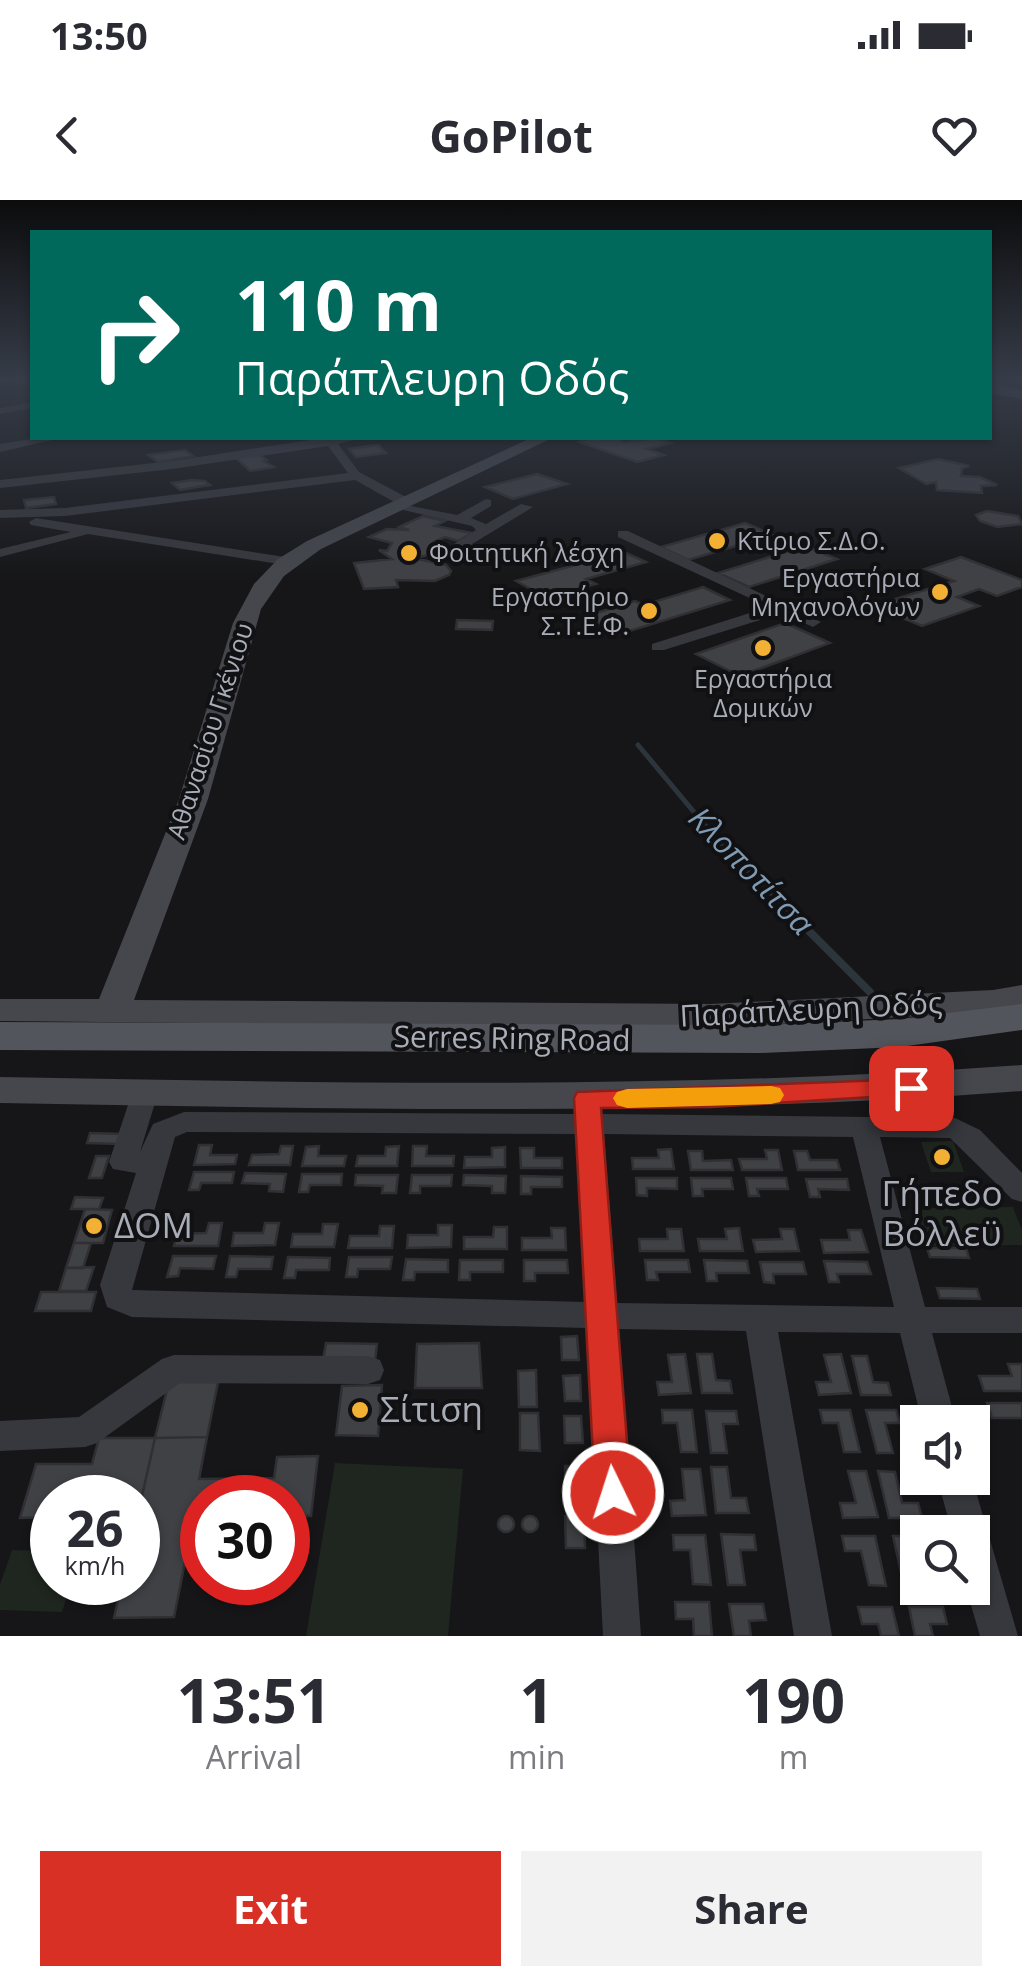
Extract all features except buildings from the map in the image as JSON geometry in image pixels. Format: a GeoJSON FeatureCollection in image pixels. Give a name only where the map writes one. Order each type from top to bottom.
{"type":"FeatureCollection","features":[{"type":"Feature","properties":{"kind":"main road","name":"Serres Ring Road"},"geometry":{"type":"LineString","coordinates":[[0,1036],[761,1039],[900,1033],[1022,1017]]}},
{"type":"Feature","properties":{"kind":"street"},"geometry":{"type":"LineString","coordinates":[[0,484],[190,463],[283,447]]}},
{"type":"Feature","properties":{"kind":"street"},"geometry":{"type":"LineString","coordinates":[[335,447],[357,476],[404,505],[477,523],[484,531]]}},
{"type":"Feature","properties":{"kind":"street","name":"Αθανασίου Γκένιου"},"geometry":{"type":"LineString","coordinates":[[113,1010],[210,744],[251,606],[284,562],[525,447]]}},
{"type":"Feature","properties":{"kind":"street"},"geometry":{"type":"LineString","coordinates":[[2,514],[49,513],[357,476]]}},
{"type":"Feature","properties":{"kind":"street"},"geometry":{"type":"LineString","coordinates":[[460,519],[486,503]]}},
{"type":"Feature","properties":{"kind":"street"},"geometry":{"type":"LineString","coordinates":[[486,550],[458,546],[526,506]]}},
{"type":"Feature","properties":{"kind":"street"},"geometry":{"type":"LineString","coordinates":[[2,514],[284,562]]}},
{"type":"Feature","properties":{"kind":"street"},"geometry":{"type":"LineString","coordinates":[[0,553],[90,531]]}},
{"type":"Feature","properties":{"kind":"street"},"geometry":{"type":"LineString","coordinates":[[623,534],[814,622]]}},
{"type":"Feature","properties":{"kind":"street"},"geometry":{"type":"LineString","coordinates":[[658,647],[783,608]]}},
{"type":"Feature","properties":{"kind":"street","name":"Παράπλευρη Οδός"},"geometry":{"type":"LineString","coordinates":[[0,1010],[710,1016],[1022,996]]}},
{"type":"Feature","properties":{"kind":"street"},"geometry":{"type":"LineString","coordinates":[[1022,1078],[588,1111],[184,1122],[163,1130],[115,1285],[118,1298],[124,1302],[911,1321],[1022,1320]]}},
{"type":"Feature","properties":{"kind":"street"},"geometry":{"type":"LineString","coordinates":[[0,1090],[588,1111],[961,1130],[1022,1191]]}},
{"type":"Feature","properties":{"kind":"street"},"geometry":{"type":"LineString","coordinates":[[144,1093],[123,1162],[152,1163]]}},
{"type":"Feature","properties":{"kind":"street"},"geometry":{"type":"LineString","coordinates":[[588,1111],[622,1636]]}},
{"type":"Feature","properties":{"kind":"street"},"geometry":{"type":"LineString","coordinates":[[864,1127],[934,1405]]}},
{"type":"Feature","properties":{"kind":"street"},"geometry":{"type":"LineString","coordinates":[[760,1317],[813,1636]]}},
{"type":"Feature","properties":{"kind":"street"},"geometry":{"type":"LineString","coordinates":[[0,1436],[85,1432],[174,1369],[368,1370]]}},
{"type":"Feature","properties":{"kind":"street"},"geometry":{"type":"LineString","coordinates":[[989,1605],[998,1636]]}},
{"type":"Feature","properties":{"kind":"shaded area","name":"Γήπεδο Βόλλεϋ"},"geometry":{"type":"Polygon","coordinates":[[[953,1141],[964,1172],[931,1172],[921,1142],[953,1141]]]}},
{"type":"Feature","properties":{"kind":"shaded area"},"geometry":{"type":"Polygon","coordinates":[[[1013,1207],[1022,1230],[1022,1245],[923,1246],[911,1208],[1013,1207]]]}},
{"type":"Feature","properties":{"kind":"shaded area"},"geometry":{"type":"Polygon","coordinates":[[[335,1463],[463,1469],[448,1636],[306,1636],[335,1463]]]}},
{"type":"Feature","properties":{"kind":"shaded area"},"geometry":{"type":"Polygon","coordinates":[[[12,1550],[30,1550],[30,1605],[64,1605],[62,1612],[0,1610],[0,1585],[12,1550]]]}},
{"type":"Feature","properties":{"kind":"waterway","name":"Κλοποτίτσα"},"geometry":{"type":"LineString","coordinates":[[638,745],[719,842],[811,933]]}},
{"type":"Feature","properties":{"kind":"waterway","name":"Κλοποτίτσα"},"geometry":{"type":"LineString","coordinates":[[808,930],[811,933]]}},
{"type":"Feature","properties":{"kind":"waterway","name":"Κλοποτίτσα"},"geometry":{"type":"LineString","coordinates":[[811,933],[870,992]]}},
{"type":"Feature","properties":{"kind":"slow traffic"},"geometry":{"type":"LineString","coordinates":[[627,1098],[771,1095]]}},
{"type":"Feature","properties":{"kind":"place","name":"Κτίριο Σ.Δ.Ο."},"geometry":{"type":"Point","coordinates":[717,541]}},
{"type":"Feature","properties":{"kind":"place","name":"Φοιτητική λέσχη"},"geometry":{"type":"Point","coordinates":[409,553]}},
{"type":"Feature","properties":{"kind":"place","name":"Εργαστήρια Μηχανολόγων"},"geometry":{"type":"Point","coordinates":[940,592]}},
{"type":"Feature","properties":{"kind":"place","name":"Εργαστήριο Σ.Τ.Ε.Φ."},"geometry":{"type":"Point","coordinates":[649,611]}},
{"type":"Feature","properties":{"kind":"place","name":"Εργαστήρια Δομικών"},"geometry":{"type":"Point","coordinates":[763,648]}},
{"type":"Feature","properties":{"kind":"place","name":"Γήπεδο Βόλλεϋ"},"geometry":{"type":"Point","coordinates":[942,1157]}},
{"type":"Feature","properties":{"kind":"place","name":"ΔΟΜ"},"geometry":{"type":"Point","coordinates":[94,1226]}},
{"type":"Feature","properties":{"kind":"place","name":"Σίτιση"},"geometry":{"type":"Point","coordinates":[360,1410]}},
{"type":"Feature","properties":{"kind":"route"},"geometry":{"type":"LineString","coordinates":[[613,1493],[587,1098],[711,1098],[911,1088]]}}]}
